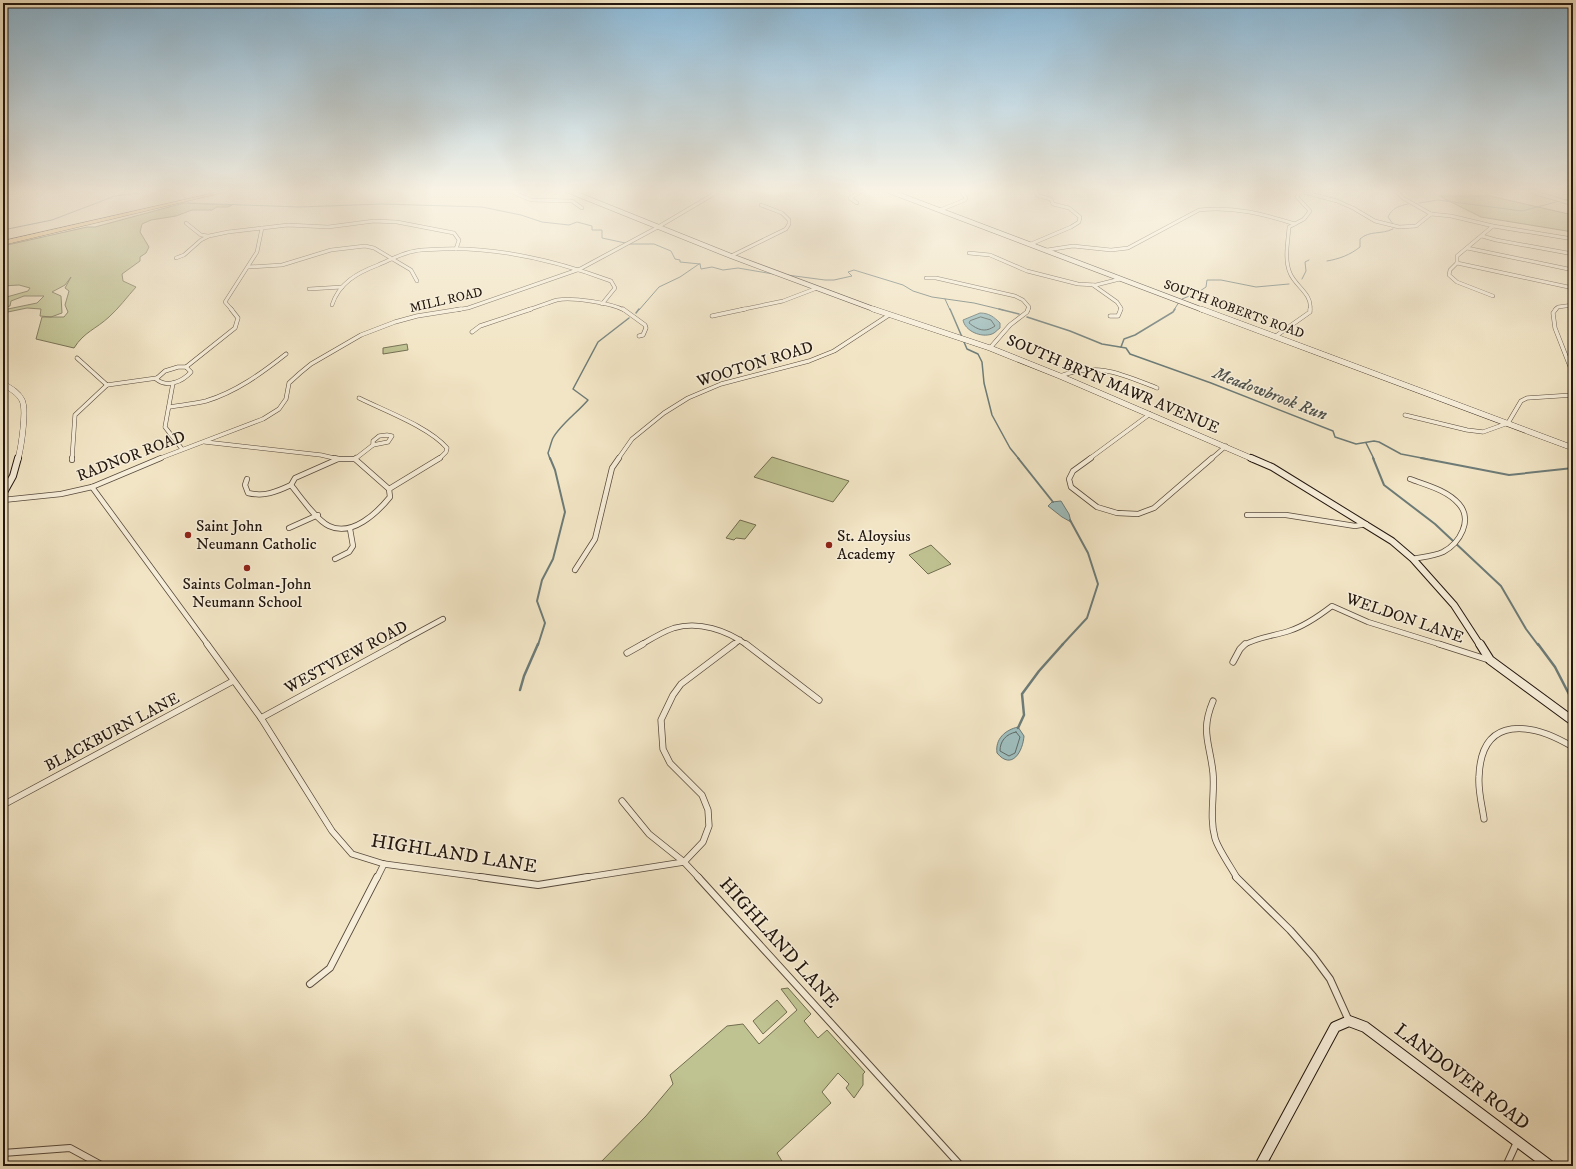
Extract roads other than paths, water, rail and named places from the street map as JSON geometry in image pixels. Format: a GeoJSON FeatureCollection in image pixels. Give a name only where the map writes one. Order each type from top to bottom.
{"type":"FeatureCollection","features":[{"type":"Feature","properties":{"kind":"main road","name":"SOUTH BRYN MAWR AVENUE"},"geometry":{"type":"LineString","coordinates":[[705,246],[889,315],[990,348],[1226,446],[1272,467],[1392,541],[1413,559],[1454,605],[1490,660],[1570,718]]}},
{"type":"Feature","properties":{"kind":"main road","name":"SOUTH ROBERTS ROAD"},"geometry":{"type":"LineString","coordinates":[[1035,246],[1120,279],[1573,448]]}},
{"type":"Feature","properties":{"kind":"main road"},"geometry":{"type":"LineString","coordinates":[[3,384],[18,393],[23,402],[23,428],[18,463],[10,484],[3,494]]}},
{"type":"Feature","properties":{"kind":"main road"},"geometry":{"type":"LineString","coordinates":[[1260,1166],[1335,1027],[1349,1021]]}},
{"type":"Feature","properties":{"kind":"main road","name":"LANDOVER ROAD"},"geometry":{"type":"LineString","coordinates":[[1349,1021],[1365,1027],[1550,1166]]}},
{"type":"Feature","properties":{"kind":"street"},"geometry":{"type":"LineString","coordinates":[[176,258],[184,255],[195,246]]}},
{"type":"Feature","properties":{"kind":"street"},"geometry":{"type":"LineString","coordinates":[[72,460],[75,415],[107,385],[157,378],[161,373],[169,369],[186,368],[235,328],[238,318],[225,302],[257,252],[258,246]]}},
{"type":"Feature","properties":{"kind":"street"},"geometry":{"type":"LineString","coordinates":[[248,267],[288,264],[331,250],[354,246],[374,248],[411,270],[417,280]]}},
{"type":"Feature","properties":{"kind":"street","name":"MILL ROAD"},"geometry":{"type":"LineString","coordinates":[[263,419],[279,410],[286,399],[289,383],[300,373],[311,364],[369,331],[417,316],[468,308],[580,269],[625,246]]}},
{"type":"Feature","properties":{"kind":"street"},"geometry":{"type":"LineString","coordinates":[[731,256],[752,246]]}},
{"type":"Feature","properties":{"kind":"street"},"geometry":{"type":"LineString","coordinates":[[1047,250],[1070,246],[1111,250],[1128,248],[1133,246]]}},
{"type":"Feature","properties":{"kind":"street"},"geometry":{"type":"LineString","coordinates":[[1276,336],[1310,312],[1312,306],[1310,300],[1291,276],[1287,266],[1288,246]]}},
{"type":"Feature","properties":{"kind":"street"},"geometry":{"type":"LineString","coordinates":[[1470,246],[1457,256],[1457,264],[1450,270],[1449,275],[1453,279],[1493,296]]}},
{"type":"Feature","properties":{"kind":"street"},"geometry":{"type":"LineString","coordinates":[[1527,246],[1573,254]]}},
{"type":"Feature","properties":{"kind":"street"},"geometry":{"type":"LineString","coordinates":[[1467,248],[1573,270]]}},
{"type":"Feature","properties":{"kind":"street"},"geometry":{"type":"LineString","coordinates":[[332,305],[336,294],[360,271],[413,252],[456,249],[491,250],[542,259],[580,269],[611,281],[614,285],[615,288],[602,304]]}},
{"type":"Feature","properties":{"kind":"street"},"geometry":{"type":"LineString","coordinates":[[969,253],[976,252],[998,258],[1027,271],[1081,285],[1093,285],[1120,279]]}},
{"type":"Feature","properties":{"kind":"street"},"geometry":{"type":"LineString","coordinates":[[1457,264],[1573,288]]}},
{"type":"Feature","properties":{"kind":"street"},"geometry":{"type":"LineString","coordinates":[[926,278],[936,278],[1011,295],[1026,303],[1029,307],[1027,312],[1010,325],[990,348]]}},
{"type":"Feature","properties":{"kind":"street"},"geometry":{"type":"LineString","coordinates":[[1093,285],[1117,302],[1121,308],[1118,316],[1110,316]]}},
{"type":"Feature","properties":{"kind":"street"},"geometry":{"type":"LineString","coordinates":[[309,288],[342,287]]}},
{"type":"Feature","properties":{"kind":"street"},"geometry":{"type":"LineString","coordinates":[[712,316],[783,301],[817,288]]}},
{"type":"Feature","properties":{"kind":"street"},"geometry":{"type":"LineString","coordinates":[[472,332],[480,326],[558,300],[575,299],[602,304],[628,312],[642,322],[646,328],[643,335],[639,336]]}},
{"type":"Feature","properties":{"kind":"street"},"geometry":{"type":"LineString","coordinates":[[1573,305],[1558,307],[1553,313],[1555,328],[1573,374]]}},
{"type":"Feature","properties":{"kind":"street","name":"WOOTON ROAD"},"geometry":{"type":"LineString","coordinates":[[575,570],[595,539],[612,468],[632,440],[664,413],[688,398],[721,384],[809,361],[834,351],[889,315]]}},
{"type":"Feature","properties":{"kind":"street"},"geometry":{"type":"LineString","coordinates":[[169,406],[204,401],[230,392],[267,369],[286,354]]}},
{"type":"Feature","properties":{"kind":"street"},"geometry":{"type":"LineString","coordinates":[[77,358],[107,385]]}},
{"type":"Feature","properties":{"kind":"street"},"geometry":{"type":"LineString","coordinates":[[157,378],[158,382],[160,383],[173,383],[184,379],[190,374],[190,370],[186,368]]}},
{"type":"Feature","properties":{"kind":"street"},"geometry":{"type":"LineString","coordinates":[[1060,376],[1073,370],[1089,368],[1103,369],[1157,388]]}},
{"type":"Feature","properties":{"kind":"street"},"geometry":{"type":"LineString","coordinates":[[173,383],[165,427],[182,449]]}},
{"type":"Feature","properties":{"kind":"street"},"geometry":{"type":"LineString","coordinates":[[1405,415],[1467,430],[1483,432],[1508,423],[1520,401],[1527,398],[1573,395]]}},
{"type":"Feature","properties":{"kind":"street"},"geometry":{"type":"LineString","coordinates":[[359,398],[425,432],[442,442],[447,448],[442,457],[388,489]]}},
{"type":"Feature","properties":{"kind":"street"},"geometry":{"type":"LineString","coordinates":[[1150,414],[1073,471],[1069,479],[1071,487],[1097,507],[1117,513],[1138,514],[1154,508],[1226,446]]}},
{"type":"Feature","properties":{"kind":"street","name":"RADNOR ROAD"},"geometry":{"type":"LineString","coordinates":[[3,500],[61,494],[92,487],[182,449],[263,419]]}},
{"type":"Feature","properties":{"kind":"street"},"geometry":{"type":"LineString","coordinates":[[203,442],[321,455],[338,459],[355,459],[373,445],[388,442],[392,436],[388,434],[378,437],[373,441],[373,445]]}},
{"type":"Feature","properties":{"kind":"street"},"geometry":{"type":"LineString","coordinates":[[246,479],[245,485],[248,493],[257,496],[266,496],[290,485],[295,478],[338,459]]}},
{"type":"Feature","properties":{"kind":"street"},"geometry":{"type":"LineString","coordinates":[[290,485],[328,526],[350,529],[378,511],[390,497],[388,489],[355,459]]}},
{"type":"Feature","properties":{"kind":"street"},"geometry":{"type":"LineString","coordinates":[[1410,479],[1448,495],[1458,503],[1465,513],[1466,524],[1456,540],[1446,550],[1432,556],[1413,559]]}},
{"type":"Feature","properties":{"kind":"street","name":"HIGHLAND LANE"},"geometry":{"type":"LineString","coordinates":[[92,487],[261,718],[332,831],[352,854],[384,864],[538,885],[684,862],[961,1166]]}},
{"type":"Feature","properties":{"kind":"street"},"geometry":{"type":"LineString","coordinates":[[289,528],[318,515]]}},
{"type":"Feature","properties":{"kind":"street"},"geometry":{"type":"LineString","coordinates":[[1247,515],[1278,515],[1355,526],[1366,524]]}},
{"type":"Feature","properties":{"kind":"street"},"geometry":{"type":"LineString","coordinates":[[335,559],[349,552],[353,546],[350,529]]}},
{"type":"Feature","properties":{"kind":"street","name":"WELDON LANE"},"geometry":{"type":"LineString","coordinates":[[1233,662],[1240,648],[1245,645],[1256,640],[1294,630],[1315,619],[1332,606],[1368,622],[1490,660]]}},
{"type":"Feature","properties":{"kind":"street","name":"WESTVIEW ROAD"},"geometry":{"type":"LineString","coordinates":[[261,718],[443,619]]}},
{"type":"Feature","properties":{"kind":"street"},"geometry":{"type":"LineString","coordinates":[[627,653],[664,632],[686,627],[712,628],[740,640],[819,700]]}},
{"type":"Feature","properties":{"kind":"street"},"geometry":{"type":"LineString","coordinates":[[622,801],[650,834],[684,862],[703,842],[710,826],[708,810],[702,796],[670,763],[663,749],[661,720],[673,695],[681,684],[740,640]]}},
{"type":"Feature","properties":{"kind":"street","name":"BLACKBURN LANE"},"geometry":{"type":"LineString","coordinates":[[3,805],[233,680]]}},
{"type":"Feature","properties":{"kind":"street"},"geometry":{"type":"LineString","coordinates":[[1213,701],[1207,715],[1206,739],[1213,773],[1213,816],[1215,838],[1238,880],[1290,930],[1313,956],[1330,979],[1349,1021]]}},
{"type":"Feature","properties":{"kind":"street"},"geometry":{"type":"LineString","coordinates":[[1484,819],[1478,773],[1488,745],[1499,733],[1513,729],[1529,729],[1548,733],[1573,747]]}},
{"type":"Feature","properties":{"kind":"street"},"geometry":{"type":"LineString","coordinates":[[310,984],[330,968],[384,864]]}},
{"type":"Feature","properties":{"kind":"street"},"geometry":{"type":"LineString","coordinates":[[1506,1166],[1517,1141]]}},
{"type":"Feature","properties":{"kind":"street"},"geometry":{"type":"LineString","coordinates":[[3,1152],[70,1148],[102,1166]]}},
{"type":"Feature","properties":{"kind":"water"},"geometry":{"type":"Polygon","coordinates":[[[980,313],[993,317],[1000,323],[1000,328],[993,334],[988,335],[974,333],[970,330],[964,324],[963,320],[980,313]]]}},
{"type":"Feature","properties":{"kind":"water"},"geometry":{"type":"Polygon","coordinates":[[[1061,501],[1069,514],[1071,522],[1048,506],[1052,502],[1061,501]]]}},
{"type":"Feature","properties":{"kind":"water"},"geometry":{"type":"Polygon","coordinates":[[[1018,727],[1024,736],[1019,753],[1012,759],[1007,760],[1002,758],[997,753],[999,739],[1009,730],[1018,727]]]}},
{"type":"Feature","properties":{"kind":"waterway","name":"Meadowbrook Run"},"geometry":{"type":"LineString","coordinates":[[658,246],[671,251],[675,259],[680,260],[680,262],[700,264],[701,269],[712,267],[723,270],[738,268],[779,275]]}},
{"type":"Feature","properties":{"kind":"waterway"},"geometry":{"type":"LineString","coordinates":[[1327,261],[1344,256],[1356,250],[1360,246]]}},
{"type":"Feature","properties":{"kind":"waterway"},"geometry":{"type":"LineString","coordinates":[[1302,279],[1306,271],[1305,262],[1309,260]]}},
{"type":"Feature","properties":{"kind":"waterway"},"geometry":{"type":"LineString","coordinates":[[639,310],[659,287],[680,277],[699,264]]}},
{"type":"Feature","properties":{"kind":"waterway","name":"Meadowbrook Run"},"geometry":{"type":"LineString","coordinates":[[787,275],[834,280],[852,276],[848,272],[854,270],[903,285],[913,291],[932,297],[974,303],[1003,310]]}},
{"type":"Feature","properties":{"kind":"waterway"},"geometry":{"type":"LineString","coordinates":[[1182,299],[1197,293],[1206,287],[1207,280],[1221,280],[1256,287],[1289,284]]}},
{"type":"Feature","properties":{"kind":"waterway"},"geometry":{"type":"LineString","coordinates":[[945,299],[950,310]]}},
{"type":"Feature","properties":{"kind":"waterway"},"geometry":{"type":"LineString","coordinates":[[1174,310],[1179,302]]}},
{"type":"Feature","properties":{"kind":"waterway"},"geometry":{"type":"LineString","coordinates":[[636,313],[639,309]]}},
{"type":"Feature","properties":{"kind":"waterway"},"geometry":{"type":"LineString","coordinates":[[950,309],[962,337]]}},
{"type":"Feature","properties":{"kind":"waterway","name":"Meadowbrook Run"},"geometry":{"type":"LineString","coordinates":[[999,309],[1003,310]]}},
{"type":"Feature","properties":{"kind":"waterway"},"geometry":{"type":"LineString","coordinates":[[1121,347],[1124,339],[1135,335],[1173,312],[1175,309]]}},
{"type":"Feature","properties":{"kind":"waterway","name":"Meadowbrook Run"},"geometry":{"type":"LineString","coordinates":[[1003,310],[1019,314]]}},
{"type":"Feature","properties":{"kind":"waterway","name":"Meadowbrook Run"},"geometry":{"type":"LineString","coordinates":[[1027,317],[1070,331],[1102,344],[1126,348],[1130,354],[1211,383],[1333,431],[1335,437],[1356,444],[1374,441],[1379,442],[1401,454],[1427,459]]}},
{"type":"Feature","properties":{"kind":"waterway"},"geometry":{"type":"LineString","coordinates":[[550,459],[548,453],[556,433],[588,400],[573,389],[598,342],[629,318]]}},
{"type":"Feature","properties":{"kind":"waterway"},"geometry":{"type":"LineString","coordinates":[[964,342],[967,349],[978,354],[982,362],[984,383],[992,415],[1010,448],[1019,459]]}},
{"type":"Feature","properties":{"kind":"waterway","name":"Meadowbrook Run"},"geometry":{"type":"LineString","coordinates":[[1366,443],[1374,459]]}},
{"type":"Feature","properties":{"kind":"waterway"},"geometry":{"type":"LineString","coordinates":[[538,645],[545,623],[537,601],[542,580],[553,559],[565,512],[555,470],[550,458]]}},
{"type":"Feature","properties":{"kind":"waterway"},"geometry":{"type":"LineString","coordinates":[[1018,458],[1053,502]]}},
{"type":"Feature","properties":{"kind":"waterway","name":"Meadowbrook Run"},"geometry":{"type":"LineString","coordinates":[[1373,458],[1384,485],[1435,524],[1501,586],[1526,629],[1538,645]]}},
{"type":"Feature","properties":{"kind":"waterway"},"geometry":{"type":"LineString","coordinates":[[1421,458],[1509,475],[1573,468]]}},
{"type":"Feature","properties":{"kind":"waterway"},"geometry":{"type":"LineString","coordinates":[[1062,645],[1087,618],[1098,584],[1088,553],[1070,520]]}},
{"type":"Feature","properties":{"kind":"waterway"},"geometry":{"type":"LineString","coordinates":[[520,690],[524,676],[538,644]]}},
{"type":"Feature","properties":{"kind":"waterway"},"geometry":{"type":"LineString","coordinates":[[1018,728],[1024,715],[1022,694],[1039,671],[1063,644]]}},
{"type":"Feature","properties":{"kind":"waterway","name":"Meadowbrook Run"},"geometry":{"type":"LineString","coordinates":[[1538,644],[1555,667],[1573,702]]}},
{"type":"Feature","properties":{"kind":"waterway","name":"Meadowbrook Run"},"geometry":{"type":"LineString","coordinates":[[1573,789],[1571,792],[1573,800]]}},
{"type":"Feature","properties":{"kind":"place","name":"Saint John Neumann Catholic"},"geometry":{"type":"Point","coordinates":[188,535]}},
{"type":"Feature","properties":{"kind":"place","name":"St. Aloysius Academy"},"geometry":{"type":"Point","coordinates":[829,545]}},
{"type":"Feature","properties":{"kind":"place","name":"Saints Colman-John Neumann School"},"geometry":{"type":"Point","coordinates":[247,568]}}]}
